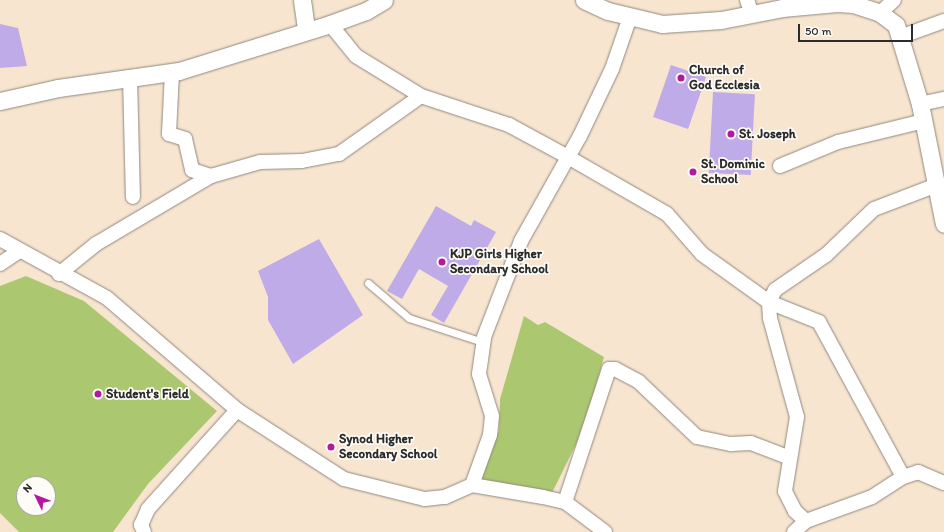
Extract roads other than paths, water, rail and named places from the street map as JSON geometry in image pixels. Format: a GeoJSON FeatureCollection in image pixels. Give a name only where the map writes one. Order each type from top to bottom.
{"type":"FeatureCollection","features":[{"type":"Feature","properties":{"kind":"street"},"geometry":{"type":"LineString","coordinates":[[302,0],[306,30]]}},
{"type":"Feature","properties":{"kind":"street"},"geometry":{"type":"LineString","coordinates":[[0,101],[130,77],[172,72],[366,12],[384,0]]}},
{"type":"Feature","properties":{"kind":"street"},"geometry":{"type":"LineString","coordinates":[[584,0],[630,17],[680,24],[750,7],[853,4],[880,13],[896,25],[900,37],[920,104],[944,224]]}},
{"type":"Feature","properties":{"kind":"street"},"geometry":{"type":"LineString","coordinates":[[880,13],[894,0]]}},
{"type":"Feature","properties":{"kind":"street"},"geometry":{"type":"LineString","coordinates":[[472,485],[490,435],[492,416],[479,374],[483,342],[521,241],[568,157],[612,69],[630,17]]}},
{"type":"Feature","properties":{"kind":"street"},"geometry":{"type":"LineString","coordinates":[[900,37],[944,21]]}},
{"type":"Feature","properties":{"kind":"street"},"geometry":{"type":"LineString","coordinates":[[330,24],[356,56],[421,96],[504,123],[568,157],[667,214],[702,254],[769,302],[803,313],[828,333],[903,477]]}},
{"type":"Feature","properties":{"kind":"street"},"geometry":{"type":"LineString","coordinates":[[172,72],[169,134],[185,139],[192,170],[211,176]]}},
{"type":"Feature","properties":{"kind":"street"},"geometry":{"type":"LineString","coordinates":[[130,77],[133,197]]}},
{"type":"Feature","properties":{"kind":"street"},"geometry":{"type":"LineString","coordinates":[[60,274],[96,244],[211,176],[260,162],[302,161],[339,154],[421,96]]}},
{"type":"Feature","properties":{"kind":"street"},"geometry":{"type":"LineString","coordinates":[[920,104],[944,99]]}},
{"type":"Feature","properties":{"kind":"street"},"geometry":{"type":"LineString","coordinates":[[780,166],[854,137],[924,121]]}},
{"type":"Feature","properties":{"kind":"street"},"geometry":{"type":"LineString","coordinates":[[806,521],[795,511],[785,491],[797,417],[770,318],[769,302],[775,290],[826,255],[874,209],[936,185]]}},
{"type":"Feature","properties":{"kind":"street"},"geometry":{"type":"LineString","coordinates":[[0,240],[60,274],[107,298],[237,410],[344,479],[424,499],[445,496],[472,485],[565,502],[600,530]]}},
{"type":"Feature","properties":{"kind":"street"},"geometry":{"type":"LineString","coordinates":[[0,264],[19,251]]}},
{"type":"Feature","properties":{"kind":"street"},"geometry":{"type":"LineString","coordinates":[[565,502],[609,369],[615,369],[639,382],[697,437],[731,444],[751,443],[790,458]]}},
{"type":"Feature","properties":{"kind":"street"},"geometry":{"type":"LineString","coordinates":[[144,532],[141,525],[148,509],[237,410]]}},
{"type":"Feature","properties":{"kind":"street"},"geometry":{"type":"LineString","coordinates":[[794,532],[806,521],[872,497],[903,477],[918,472],[944,483]]}},
{"type":"Feature","properties":{"kind":"lane"},"geometry":{"type":"LineString","coordinates":[[368,283],[409,318],[483,342]]}},
{"type":"Feature","properties":{"kind":"place","name":"Church of God Ecclesia"},"geometry":{"type":"Point","coordinates":[681,78]}},
{"type":"Feature","properties":{"kind":"place","name":"St. Joseph"},"geometry":{"type":"Point","coordinates":[731,134]}},
{"type":"Feature","properties":{"kind":"place","name":"St. Dominic School"},"geometry":{"type":"Point","coordinates":[693,172]}},
{"type":"Feature","properties":{"kind":"place","name":"KJP Girls Higher Secondary School"},"geometry":{"type":"Point","coordinates":[442,262]}},
{"type":"Feature","properties":{"kind":"place","name":"Student's Field"},"geometry":{"type":"Point","coordinates":[98,394]}},
{"type":"Feature","properties":{"kind":"place","name":"Synod Higher Secondary School"},"geometry":{"type":"Point","coordinates":[331,447]}}]}
